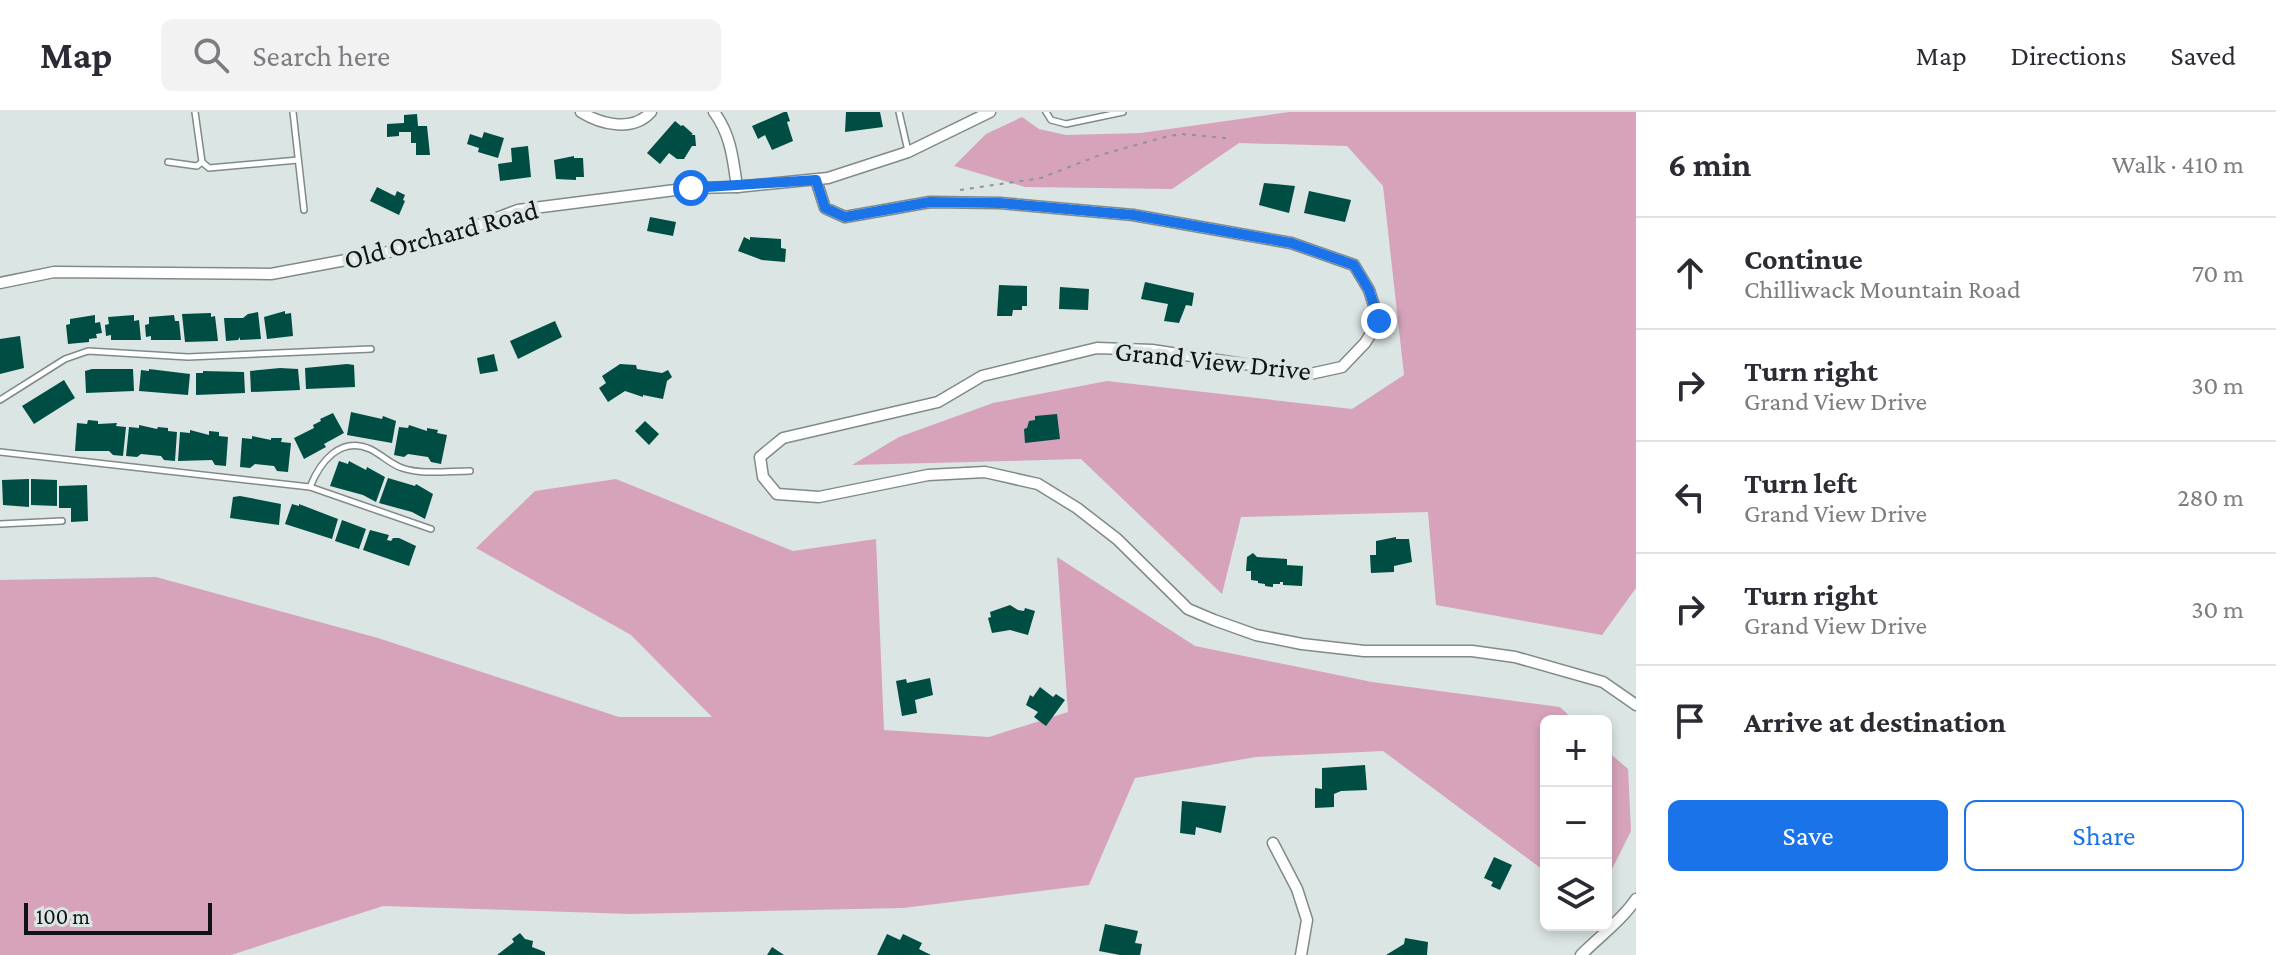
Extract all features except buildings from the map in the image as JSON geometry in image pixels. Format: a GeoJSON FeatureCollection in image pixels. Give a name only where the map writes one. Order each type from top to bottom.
{"type":"FeatureCollection","features":[{"type":"Feature","properties":{"kind":"street"},"geometry":{"type":"LineString","coordinates":[[581,112],[592,119],[618,126],[645,119],[651,112]]}},
{"type":"Feature","properties":{"kind":"street"},"geometry":{"type":"LineString","coordinates":[[714,112],[731,143],[737,187]]}},
{"type":"Feature","properties":{"kind":"street","name":"Old Orchard Road"},"geometry":{"type":"LineString","coordinates":[[0,283],[54,272],[271,274],[426,245],[518,210],[691,188],[828,178],[908,152],[990,112]]}},
{"type":"Feature","properties":{"kind":"street","name":"Grand View Drive"},"geometry":{"type":"LineString","coordinates":[[816,180],[825,208],[845,217],[930,202],[1000,203],[1133,215],[1291,243],[1354,265],[1369,290],[1379,321],[1365,343],[1342,367],[1310,374],[1152,350],[1097,348],[982,376],[938,402],[783,438],[760,457],[763,477],[777,494],[819,497],[928,475],[985,472],[1038,484],[1077,508],[1117,539],[1188,609],[1214,620],[1256,635],[1302,644],[1364,651],[1472,651],[1515,657],[1603,682],[1636,705]]}},
{"type":"Feature","properties":{"kind":"street"},"geometry":{"type":"LineString","coordinates":[[1273,843],[1297,889],[1307,920],[1301,955]]}},
{"type":"Feature","properties":{"kind":"street"},"geometry":{"type":"LineString","coordinates":[[1581,955],[1606,928],[1628,912],[1636,899]]}},
{"type":"Feature","properties":{"kind":"lane"},"geometry":{"type":"LineString","coordinates":[[195,112],[202,162],[209,168],[298,160]]}},
{"type":"Feature","properties":{"kind":"lane"},"geometry":{"type":"LineString","coordinates":[[293,112],[304,210]]}},
{"type":"Feature","properties":{"kind":"lane"},"geometry":{"type":"LineString","coordinates":[[899,112],[908,152]]}},
{"type":"Feature","properties":{"kind":"lane"},"geometry":{"type":"LineString","coordinates":[[1046,112],[1051,120],[1066,124],[1123,112]]}},
{"type":"Feature","properties":{"kind":"lane"},"geometry":{"type":"LineString","coordinates":[[168,162],[197,166],[202,162]]}},
{"type":"Feature","properties":{"kind":"lane"},"geometry":{"type":"LineString","coordinates":[[0,400],[65,359],[88,351],[188,357],[371,349]]}},
{"type":"Feature","properties":{"kind":"lane"},"geometry":{"type":"LineString","coordinates":[[310,487],[323,461],[341,448],[350,446],[370,449],[403,469],[470,471]]}},
{"type":"Feature","properties":{"kind":"lane"},"geometry":{"type":"LineString","coordinates":[[0,452],[310,487],[431,529]]}},
{"type":"Feature","properties":{"kind":"lane"},"geometry":{"type":"LineString","coordinates":[[0,524],[62,521]]}},
{"type":"Feature","properties":{"kind":"path"},"geometry":{"type":"LineString","coordinates":[[960,190],[1041,178],[1100,155],[1165,137],[1181,134],[1226,138]]}},
{"type":"Feature","properties":{"kind":"shaded area"},"geometry":{"type":"Polygon","coordinates":[[[1289,112],[1636,112],[1636,588],[1602,635],[1436,605],[1428,512],[1241,517],[1222,594],[1081,459],[852,465],[899,437],[993,403],[1107,381],[1352,409],[1404,375],[1383,186],[1347,146],[1239,143],[1172,189],[1025,187],[954,166],[986,134],[1022,117],[1039,129],[1066,135],[1141,133],[1289,112]]]}},
{"type":"Feature","properties":{"kind":"shaded area"},"geometry":{"type":"Polygon","coordinates":[[[616,479],[793,551],[876,539],[884,730],[989,737],[1068,712],[1057,557],[1195,646],[1372,682],[1560,707],[1569,715],[1540,715],[1540,868],[1383,751],[1256,757],[1135,778],[1089,885],[903,908],[631,914],[383,906],[231,955],[0,955],[0,580],[156,577],[378,638],[619,717],[712,717],[631,635],[476,548],[535,491],[616,479]]]}},
{"type":"Feature","properties":{"kind":"shaded area"},"geometry":{"type":"Polygon","coordinates":[[[1612,755],[1628,769],[1631,831],[1612,869],[1612,755]]]}},
{"type":"Feature","properties":{"kind":"route"},"geometry":{"type":"LineString","coordinates":[[691,188],[816,180],[825,208],[845,217],[930,202],[1000,203],[1133,215],[1291,243],[1354,265],[1369,290],[1379,321]]}}]}
